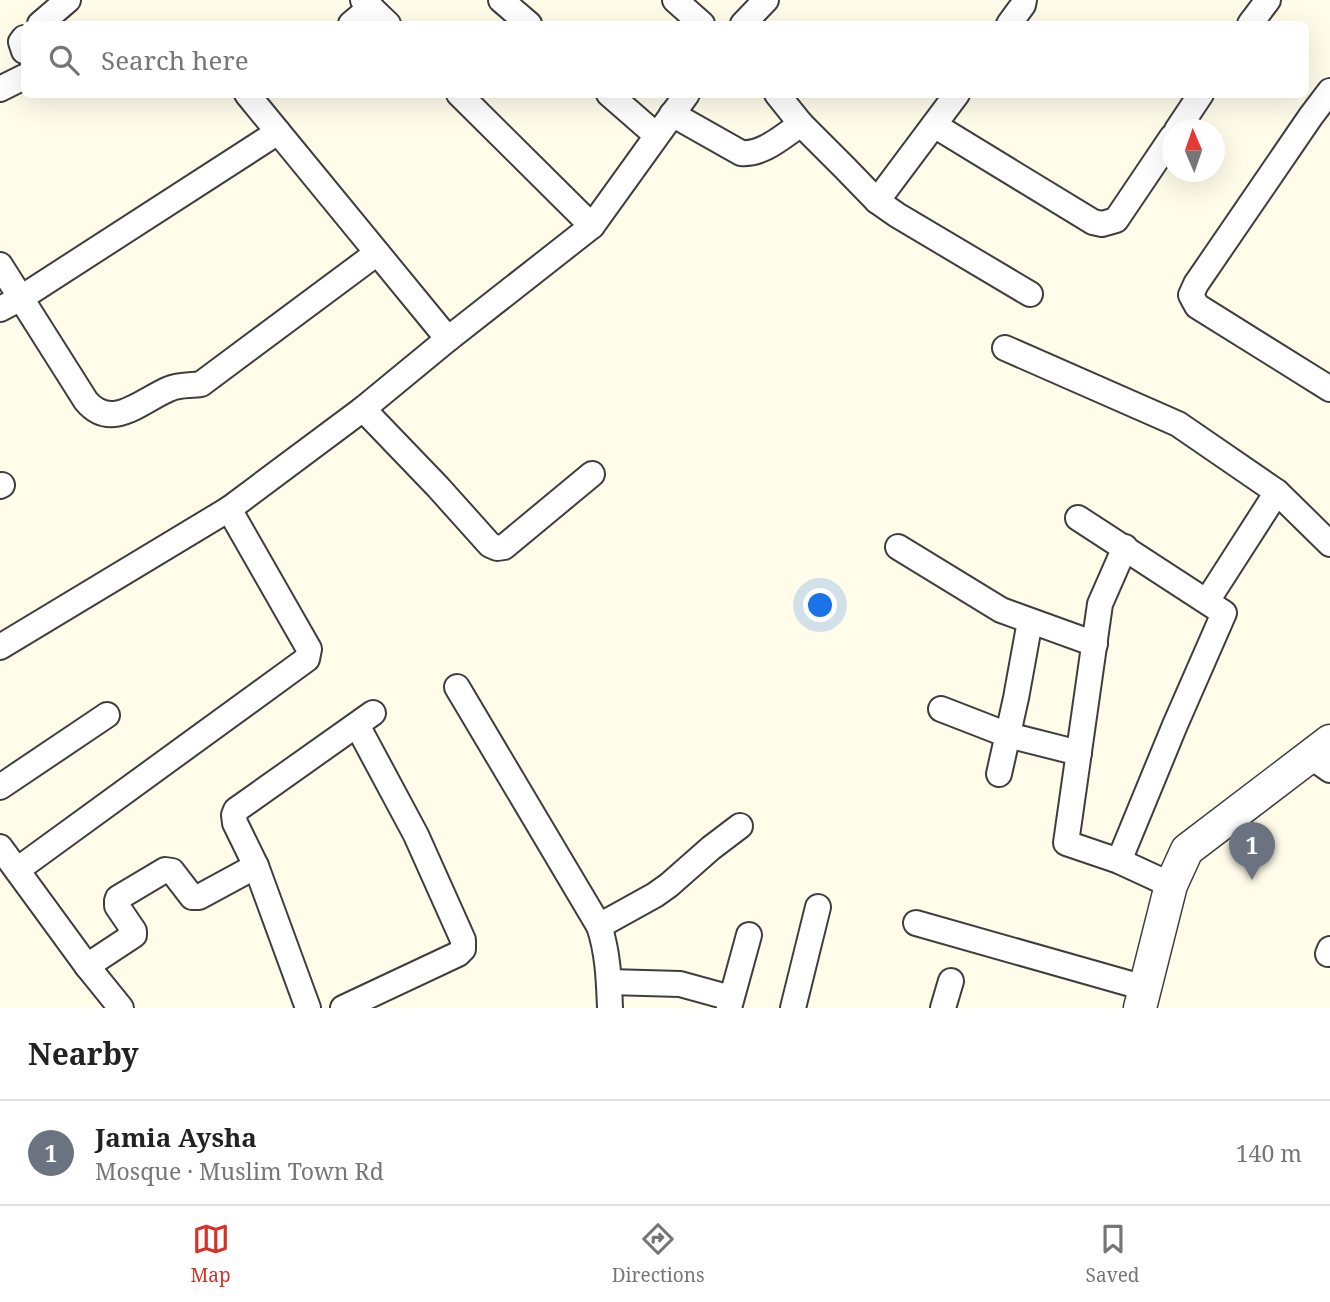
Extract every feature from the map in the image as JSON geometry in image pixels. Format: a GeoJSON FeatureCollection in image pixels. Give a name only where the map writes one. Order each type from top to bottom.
{"type":"FeatureCollection","features":[{"type":"Feature","properties":{"kind":"street"},"geometry":{"type":"LineString","coordinates":[[44,21],[68,0]]}},
{"type":"Feature","properties":{"kind":"street"},"geometry":{"type":"LineString","coordinates":[[501,0],[526,21]]}},
{"type":"Feature","properties":{"kind":"street"},"geometry":{"type":"LineString","coordinates":[[675,0],[699,21]]}},
{"type":"Feature","properties":{"kind":"street"},"geometry":{"type":"LineString","coordinates":[[1011,21],[1024,0]]}},
{"type":"Feature","properties":{"kind":"street"},"geometry":{"type":"LineString","coordinates":[[1252,21],[1268,0]]}},
{"type":"Feature","properties":{"kind":"street"},"geometry":{"type":"LineString","coordinates":[[356,21],[374,11]]}},
{"type":"Feature","properties":{"kind":"street"},"geometry":{"type":"LineString","coordinates":[[0,89],[21,78]]}},
{"type":"Feature","properties":{"kind":"street"},"geometry":{"type":"LineString","coordinates":[[1330,91],[1191,295],[1197,306],[1330,389]]}},
{"type":"Feature","properties":{"kind":"street"},"geometry":{"type":"LineString","coordinates":[[258,98],[278,132],[448,339]]}},
{"type":"Feature","properties":{"kind":"street"},"geometry":{"type":"LineString","coordinates":[[463,98],[592,226]]}},
{"type":"Feature","properties":{"kind":"street"},"geometry":{"type":"LineString","coordinates":[[614,98],[656,135]]}},
{"type":"Feature","properties":{"kind":"street"},"geometry":{"type":"LineString","coordinates":[[779,98],[877,201],[1030,294]]}},
{"type":"Feature","properties":{"kind":"street"},"geometry":{"type":"LineString","coordinates":[[877,201],[954,98]]}},
{"type":"Feature","properties":{"kind":"street"},"geometry":{"type":"LineString","coordinates":[[1184,119],[1198,98]]}},
{"type":"Feature","properties":{"kind":"street"},"geometry":{"type":"LineString","coordinates":[[0,647],[229,509],[363,409],[592,226],[679,104],[741,153],[750,154],[763,149],[802,124]]}},
{"type":"Feature","properties":{"kind":"street"},"geometry":{"type":"LineString","coordinates":[[934,125],[1093,222],[1102,224],[1116,220],[1162,152]]}},
{"type":"Feature","properties":{"kind":"street"},"geometry":{"type":"LineString","coordinates":[[10,304],[278,132]]}},
{"type":"Feature","properties":{"kind":"street"},"geometry":{"type":"LineString","coordinates":[[0,265],[10,304],[93,409],[116,414],[129,411],[178,385],[201,384],[377,253]]}},
{"type":"Feature","properties":{"kind":"street"},"geometry":{"type":"LineString","coordinates":[[1005,348],[1178,424],[1277,492],[1330,544]]}},
{"type":"Feature","properties":{"kind":"street"},"geometry":{"type":"LineString","coordinates":[[363,409],[490,545],[497,548],[504,547],[592,474]]}},
{"type":"Feature","properties":{"kind":"street"},"geometry":{"type":"LineString","coordinates":[[1207,601],[1277,492]]}},
{"type":"Feature","properties":{"kind":"street"},"geometry":{"type":"LineString","coordinates":[[17,870],[307,659],[309,649],[229,509]]}},
{"type":"Feature","properties":{"kind":"street"},"geometry":{"type":"LineString","coordinates":[[1077,518],[1224,612],[1119,861]]}},
{"type":"Feature","properties":{"kind":"street"},"geometry":{"type":"LineString","coordinates":[[898,547],[1001,610],[1095,644]]}},
{"type":"Feature","properties":{"kind":"street"},"geometry":{"type":"LineString","coordinates":[[1125,547],[1101,604],[1066,843],[1119,861],[1171,885]]}},
{"type":"Feature","properties":{"kind":"street"},"geometry":{"type":"LineString","coordinates":[[999,774],[1030,621]]}},
{"type":"Feature","properties":{"kind":"street"},"geometry":{"type":"LineString","coordinates":[[457,687],[599,926],[609,982],[610,1008]]}},
{"type":"Feature","properties":{"kind":"street"},"geometry":{"type":"LineString","coordinates":[[941,709],[1008,735],[1079,753]]}},
{"type":"Feature","properties":{"kind":"street"},"geometry":{"type":"LineString","coordinates":[[0,787],[107,715]]}},
{"type":"Feature","properties":{"kind":"street"},"geometry":{"type":"LineString","coordinates":[[308,1008],[256,866],[235,823],[234,815],[236,810],[365,719],[463,940],[463,949],[458,954],[343,1008]]}},
{"type":"Feature","properties":{"kind":"street"},"geometry":{"type":"LineString","coordinates":[[916,923],[1146,1002],[1171,885],[1187,850],[1323,756]]}},
{"type":"Feature","properties":{"kind":"street"},"geometry":{"type":"LineString","coordinates":[[599,926],[654,895],[740,826]]}},
{"type":"Feature","properties":{"kind":"street"},"geometry":{"type":"LineString","coordinates":[[0,847],[121,1008]]}},
{"type":"Feature","properties":{"kind":"street"},"geometry":{"type":"LineString","coordinates":[[87,966],[134,935],[117,906],[118,898],[169,870],[192,897],[199,897],[256,866]]}},
{"type":"Feature","properties":{"kind":"street"},"geometry":{"type":"LineString","coordinates":[[793,1008],[818,907]]}},
{"type":"Feature","properties":{"kind":"street"},"geometry":{"type":"LineString","coordinates":[[609,982],[680,984],[730,1003],[749,935]]}},
{"type":"Feature","properties":{"kind":"street"},"geometry":{"type":"LineString","coordinates":[[943,1008],[951,981]]}},
{"type":"Feature","properties":{"kind":"place","name":"Jamia Aysha"},"geometry":{"type":"Point","coordinates":[1252,880]}}]}
